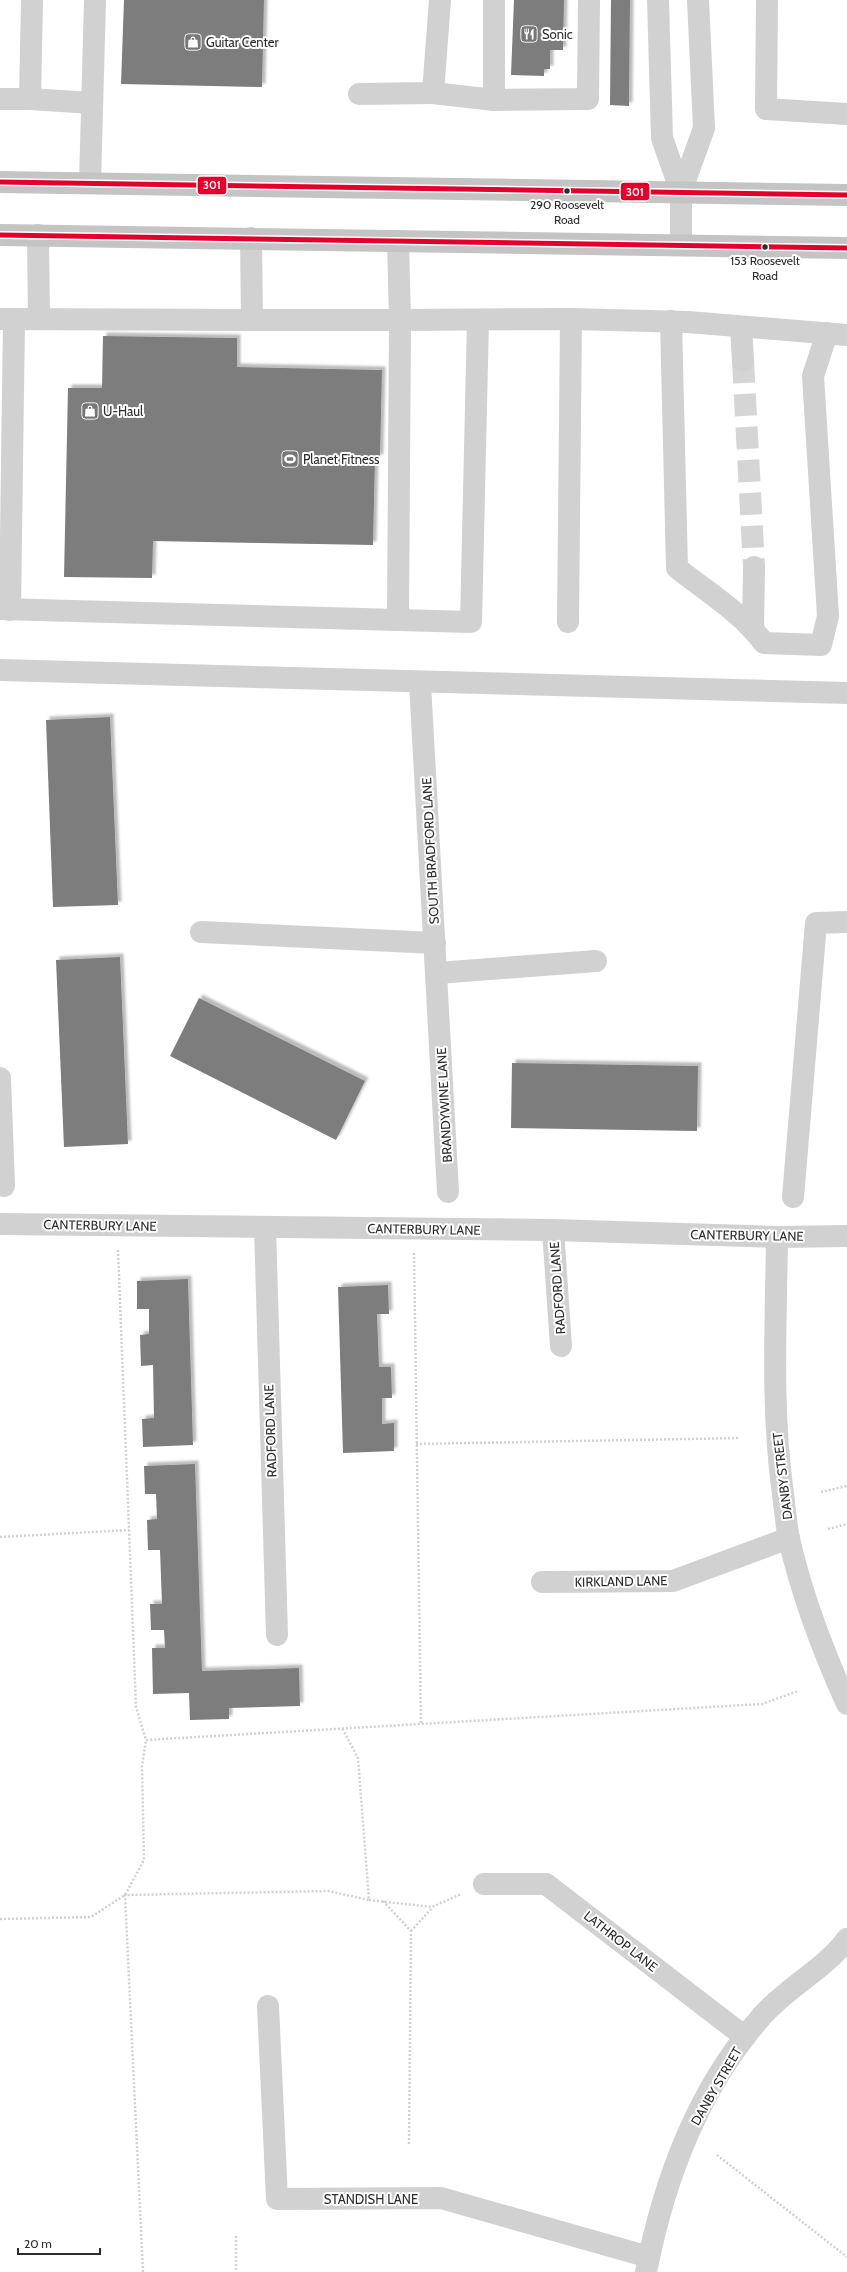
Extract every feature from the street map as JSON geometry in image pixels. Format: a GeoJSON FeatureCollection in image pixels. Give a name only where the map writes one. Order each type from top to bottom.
{"type":"FeatureCollection","features":[{"type":"Feature","properties":{"kind":"main road"},"geometry":{"type":"LineString","coordinates":[[0,182],[847,194]]}},
{"type":"Feature","properties":{"kind":"main road"},"geometry":{"type":"LineString","coordinates":[[0,235],[847,248]]}},
{"type":"Feature","properties":{"kind":"street"},"geometry":{"type":"LineString","coordinates":[[30,99],[32,0]]}},
{"type":"Feature","properties":{"kind":"street"},"geometry":{"type":"LineString","coordinates":[[90,183],[95,0]]}},
{"type":"Feature","properties":{"kind":"street"},"geometry":{"type":"LineString","coordinates":[[433,93],[440,0]]}},
{"type":"Feature","properties":{"kind":"street"},"geometry":{"type":"LineString","coordinates":[[494,0],[494,100]]}},
{"type":"Feature","properties":{"kind":"street"},"geometry":{"type":"LineString","coordinates":[[359,94],[433,93],[494,100],[588,99],[589,0]]}},
{"type":"Feature","properties":{"kind":"street"},"geometry":{"type":"LineString","coordinates":[[658,0],[662,138],[681,192],[681,245]]}},
{"type":"Feature","properties":{"kind":"street"},"geometry":{"type":"LineString","coordinates":[[681,192],[704,128],[698,0]]}},
{"type":"Feature","properties":{"kind":"street"},"geometry":{"type":"LineString","coordinates":[[767,0],[766,109],[847,114]]}},
{"type":"Feature","properties":{"kind":"street"},"geometry":{"type":"LineString","coordinates":[[0,99],[30,99],[92,103]]}},
{"type":"Feature","properties":{"kind":"street"},"geometry":{"type":"LineString","coordinates":[[38,235],[39,319]]}},
{"type":"Feature","properties":{"kind":"street"},"geometry":{"type":"LineString","coordinates":[[251,238],[252,320]]}},
{"type":"Feature","properties":{"kind":"street"},"geometry":{"type":"LineString","coordinates":[[398,241],[400,320],[398,620]]}},
{"type":"Feature","properties":{"kind":"street"},"geometry":{"type":"LineString","coordinates":[[478,320],[471,622],[5,609],[7,319],[571,319],[671,321],[837,334],[813,376],[828,616],[821,645],[764,643],[753,628],[677,568],[671,321]]}},
{"type":"Feature","properties":{"kind":"street"},"geometry":{"type":"LineString","coordinates":[[568,622],[571,319]]}},
{"type":"Feature","properties":{"kind":"street"},"geometry":{"type":"LineString","coordinates":[[741,326],[743,361]]}},
{"type":"Feature","properties":{"kind":"street"},"geometry":{"type":"LineString","coordinates":[[753,628],[754,567]]}},
{"type":"Feature","properties":{"kind":"street"},"geometry":{"type":"LineString","coordinates":[[0,670],[420,683],[847,693]]}},
{"type":"Feature","properties":{"kind":"street","name":"SOUTH BRADFORD LANE"},"geometry":{"type":"LineString","coordinates":[[420,683],[440,1019]]}},
{"type":"Feature","properties":{"kind":"street"},"geometry":{"type":"LineString","coordinates":[[793,1197],[816,923],[847,922]]}},
{"type":"Feature","properties":{"kind":"street"},"geometry":{"type":"LineString","coordinates":[[201,932],[435,944]]}},
{"type":"Feature","properties":{"kind":"street"},"geometry":{"type":"LineString","coordinates":[[437,973],[596,961]]}},
{"type":"Feature","properties":{"kind":"street","name":"BRANDYWINE LANE"},"geometry":{"type":"LineString","coordinates":[[440,1019],[448,1192]]}},
{"type":"Feature","properties":{"kind":"street"},"geometry":{"type":"LineString","coordinates":[[0,1078],[4,1186]]}},
{"type":"Feature","properties":{"kind":"street","name":"CANTERBURY LANE"},"geometry":{"type":"LineString","coordinates":[[0,1224],[553,1230],[777,1237],[847,1236]]}},
{"type":"Feature","properties":{"kind":"street","name":"RADFORD LANE"},"geometry":{"type":"LineString","coordinates":[[264,1227],[276,1635]]}},
{"type":"Feature","properties":{"kind":"street","name":"RADFORD LANE"},"geometry":{"type":"LineString","coordinates":[[553,1230],[561,1346]]}},
{"type":"Feature","properties":{"kind":"street","name":"DANBY STREET"},"geometry":{"type":"LineString","coordinates":[[777,1237],[775,1409],[778,1456],[789,1538],[828,1663],[847,1704]]}},
{"type":"Feature","properties":{"kind":"street","name":"KIRKLAND LANE"},"geometry":{"type":"LineString","coordinates":[[542,1582],[673,1581],[789,1538]]}},
{"type":"Feature","properties":{"kind":"street","name":"LATHROP LANE"},"geometry":{"type":"LineString","coordinates":[[474,1888],[546,1884],[745,2037]]}},
{"type":"Feature","properties":{"kind":"street","name":"DANBY STREET"},"geometry":{"type":"LineString","coordinates":[[648,2264],[655,2228],[670,2178],[696,2116],[715,2082],[745,2037],[763,2014],[837,1952],[847,1939]]}},
{"type":"Feature","properties":{"kind":"street","name":"STANDISH LANE"},"geometry":{"type":"LineString","coordinates":[[268,2006],[277,2199],[441,2198],[648,2264]]}},
{"type":"Feature","properties":{"kind":"path"},"geometry":{"type":"LineString","coordinates":[[0,1919],[91,1917],[125,1895],[144,1860],[142,1766],[146,1740],[136,1708],[117,1226]]}},
{"type":"Feature","properties":{"kind":"path"},"geometry":{"type":"LineString","coordinates":[[414,1245],[421,1724]]}},
{"type":"Feature","properties":{"kind":"path"},"geometry":{"type":"LineString","coordinates":[[416,1444],[740,1438]]}},
{"type":"Feature","properties":{"kind":"path"},"geometry":{"type":"LineString","coordinates":[[821,1492],[847,1486]]}},
{"type":"Feature","properties":{"kind":"path"},"geometry":{"type":"LineString","coordinates":[[828,1529],[847,1524]]}},
{"type":"Feature","properties":{"kind":"path"},"geometry":{"type":"LineString","coordinates":[[0,1537],[129,1530]]}},
{"type":"Feature","properties":{"kind":"path"},"geometry":{"type":"LineString","coordinates":[[146,1740],[762,1704],[798,1690]]}},
{"type":"Feature","properties":{"kind":"path"},"geometry":{"type":"LineString","coordinates":[[342,1728],[358,1758],[369,1900]]}},
{"type":"Feature","properties":{"kind":"path"},"geometry":{"type":"LineString","coordinates":[[409,2145],[411,1931],[432,1907],[474,1888]]}},
{"type":"Feature","properties":{"kind":"path"},"geometry":{"type":"LineString","coordinates":[[125,1895],[328,1891],[369,1900],[432,1907]]}},
{"type":"Feature","properties":{"kind":"path"},"geometry":{"type":"LineString","coordinates":[[125,1895],[143,2272]]}},
{"type":"Feature","properties":{"kind":"path"},"geometry":{"type":"LineString","coordinates":[[383,1901],[411,1931]]}},
{"type":"Feature","properties":{"kind":"path"},"geometry":{"type":"LineString","coordinates":[[717,2155],[847,2257]]}},
{"type":"Feature","properties":{"kind":"path"},"geometry":{"type":"LineString","coordinates":[[236,2236],[236,2272]]}},
{"type":"Feature","properties":{"kind":"building","name":"Guitar Center"},"geometry":{"type":"Polygon","coordinates":[[[124,0],[264,0],[262,87],[121,84],[124,0]]]}},
{"type":"Feature","properties":{"kind":"building","name":"Sonic"},"geometry":{"type":"Polygon","coordinates":[[[514,0],[564,0],[563,50],[550,50],[550,69],[544,69],[544,76],[511,75],[514,0]]]}},
{"type":"Feature","properties":{"kind":"building"},"geometry":{"type":"Polygon","coordinates":[[[611,0],[630,0],[629,106],[610,105],[611,0]]]}},
{"type":"Feature","properties":{"kind":"building"},"geometry":{"type":"Polygon","coordinates":[[[103,336],[237,338],[237,367],[382,370],[380,458],[375,458],[373,545],[153,541],[152,578],[64,577],[68,388],[102,388],[103,336]]]}},
{"type":"Feature","properties":{"kind":"building"},"geometry":{"type":"Polygon","coordinates":[[[110,717],[118,905],[53,907],[46,720],[110,717]]]}},
{"type":"Feature","properties":{"kind":"building"},"geometry":{"type":"Polygon","coordinates":[[[120,957],[128,1144],[64,1147],[56,960],[120,957]]]}},
{"type":"Feature","properties":{"kind":"building"},"geometry":{"type":"Polygon","coordinates":[[[199,998],[365,1081],[336,1140],[170,1056],[199,998]]]}},
{"type":"Feature","properties":{"kind":"building"},"geometry":{"type":"Polygon","coordinates":[[[512,1063],[698,1066],[697,1131],[511,1128],[512,1063]]]}},
{"type":"Feature","properties":{"kind":"building"},"geometry":{"type":"Polygon","coordinates":[[[188,1279],[193,1445],[143,1447],[142,1419],[154,1418],[153,1365],[141,1366],[140,1335],[149,1334],[149,1309],[137,1309],[137,1281],[188,1279]]]}},
{"type":"Feature","properties":{"kind":"building"},"geometry":{"type":"Polygon","coordinates":[[[388,1285],[389,1314],[377,1314],[379,1367],[391,1367],[392,1398],[382,1398],[382,1424],[394,1423],[394,1451],[343,1453],[338,1287],[388,1285]]]}},
{"type":"Feature","properties":{"kind":"building"},"geometry":{"type":"Polygon","coordinates":[[[195,1464],[202,1671],[299,1668],[300,1706],[229,1708],[229,1719],[190,1720],[189,1693],[153,1694],[152,1648],[165,1648],[164,1630],[151,1630],[150,1604],[162,1604],[160,1550],[148,1550],[147,1520],[157,1519],[156,1494],[145,1494],[144,1466],[195,1464]]]}},
{"type":"Feature","properties":{"kind":"tunnel"},"geometry":{"type":"LineString","coordinates":[[743,361],[754,567]]}},
{"type":"Feature","properties":{"kind":"transit line","name":"301"},"geometry":{"type":"LineString","coordinates":[[0,182],[847,195]]}},
{"type":"Feature","properties":{"kind":"transit line","name":"301"},"geometry":{"type":"LineString","coordinates":[[0,235],[847,248]]}},
{"type":"Feature","properties":{"kind":"place","name":"Sonic"},"geometry":{"type":"Point","coordinates":[529,34]}},
{"type":"Feature","properties":{"kind":"place","name":"Guitar Center"},"geometry":{"type":"Point","coordinates":[193,42]}},
{"type":"Feature","properties":{"kind":"place","name":"290 Roosevelt Road"},"geometry":{"type":"Point","coordinates":[567,191]}},
{"type":"Feature","properties":{"kind":"place","name":"153 Roosevelt Road"},"geometry":{"type":"Point","coordinates":[765,247]}},
{"type":"Feature","properties":{"kind":"place","name":"U-Haul"},"geometry":{"type":"Point","coordinates":[90,411]}},
{"type":"Feature","properties":{"kind":"place","name":"Planet Fitness"},"geometry":{"type":"Point","coordinates":[290,459]}}]}
